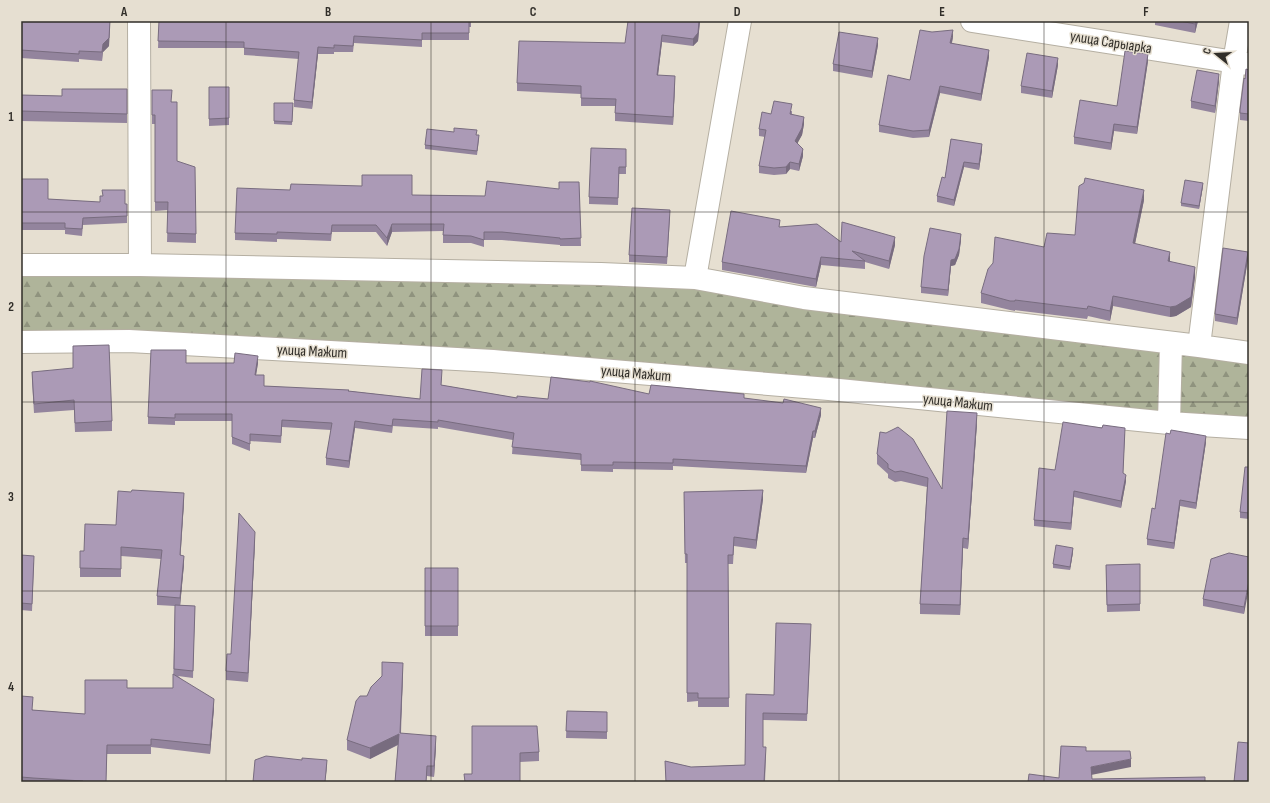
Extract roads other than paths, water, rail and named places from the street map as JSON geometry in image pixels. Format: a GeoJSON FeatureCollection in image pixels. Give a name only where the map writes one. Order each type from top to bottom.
{"type":"FeatureCollection","features":[{"type":"Feature","properties":{"kind":"street"},"geometry":{"type":"LineString","coordinates":[[139,21],[140,265]]}},
{"type":"Feature","properties":{"kind":"street"},"geometry":{"type":"LineString","coordinates":[[695,278],[740,21]]}},
{"type":"Feature","properties":{"kind":"street","name":"улица Сарыарка"},"geometry":{"type":"LineString","coordinates":[[972,21],[1241,63]]}},
{"type":"Feature","properties":{"kind":"street"},"geometry":{"type":"LineString","coordinates":[[1199,346],[1241,63],[1241,21]]}},
{"type":"Feature","properties":{"kind":"street"},"geometry":{"type":"LineString","coordinates":[[21,265],[140,265],[593,274],[695,278],[804,298],[1249,353]]}},
{"type":"Feature","properties":{"kind":"street","name":"улица Мажит"},"geometry":{"type":"LineString","coordinates":[[21,342],[129,341],[494,361],[829,389],[1169,423],[1249,428]]}},
{"type":"Feature","properties":{"kind":"street"},"geometry":{"type":"LineString","coordinates":[[1169,423],[1171,343]]}}]}
